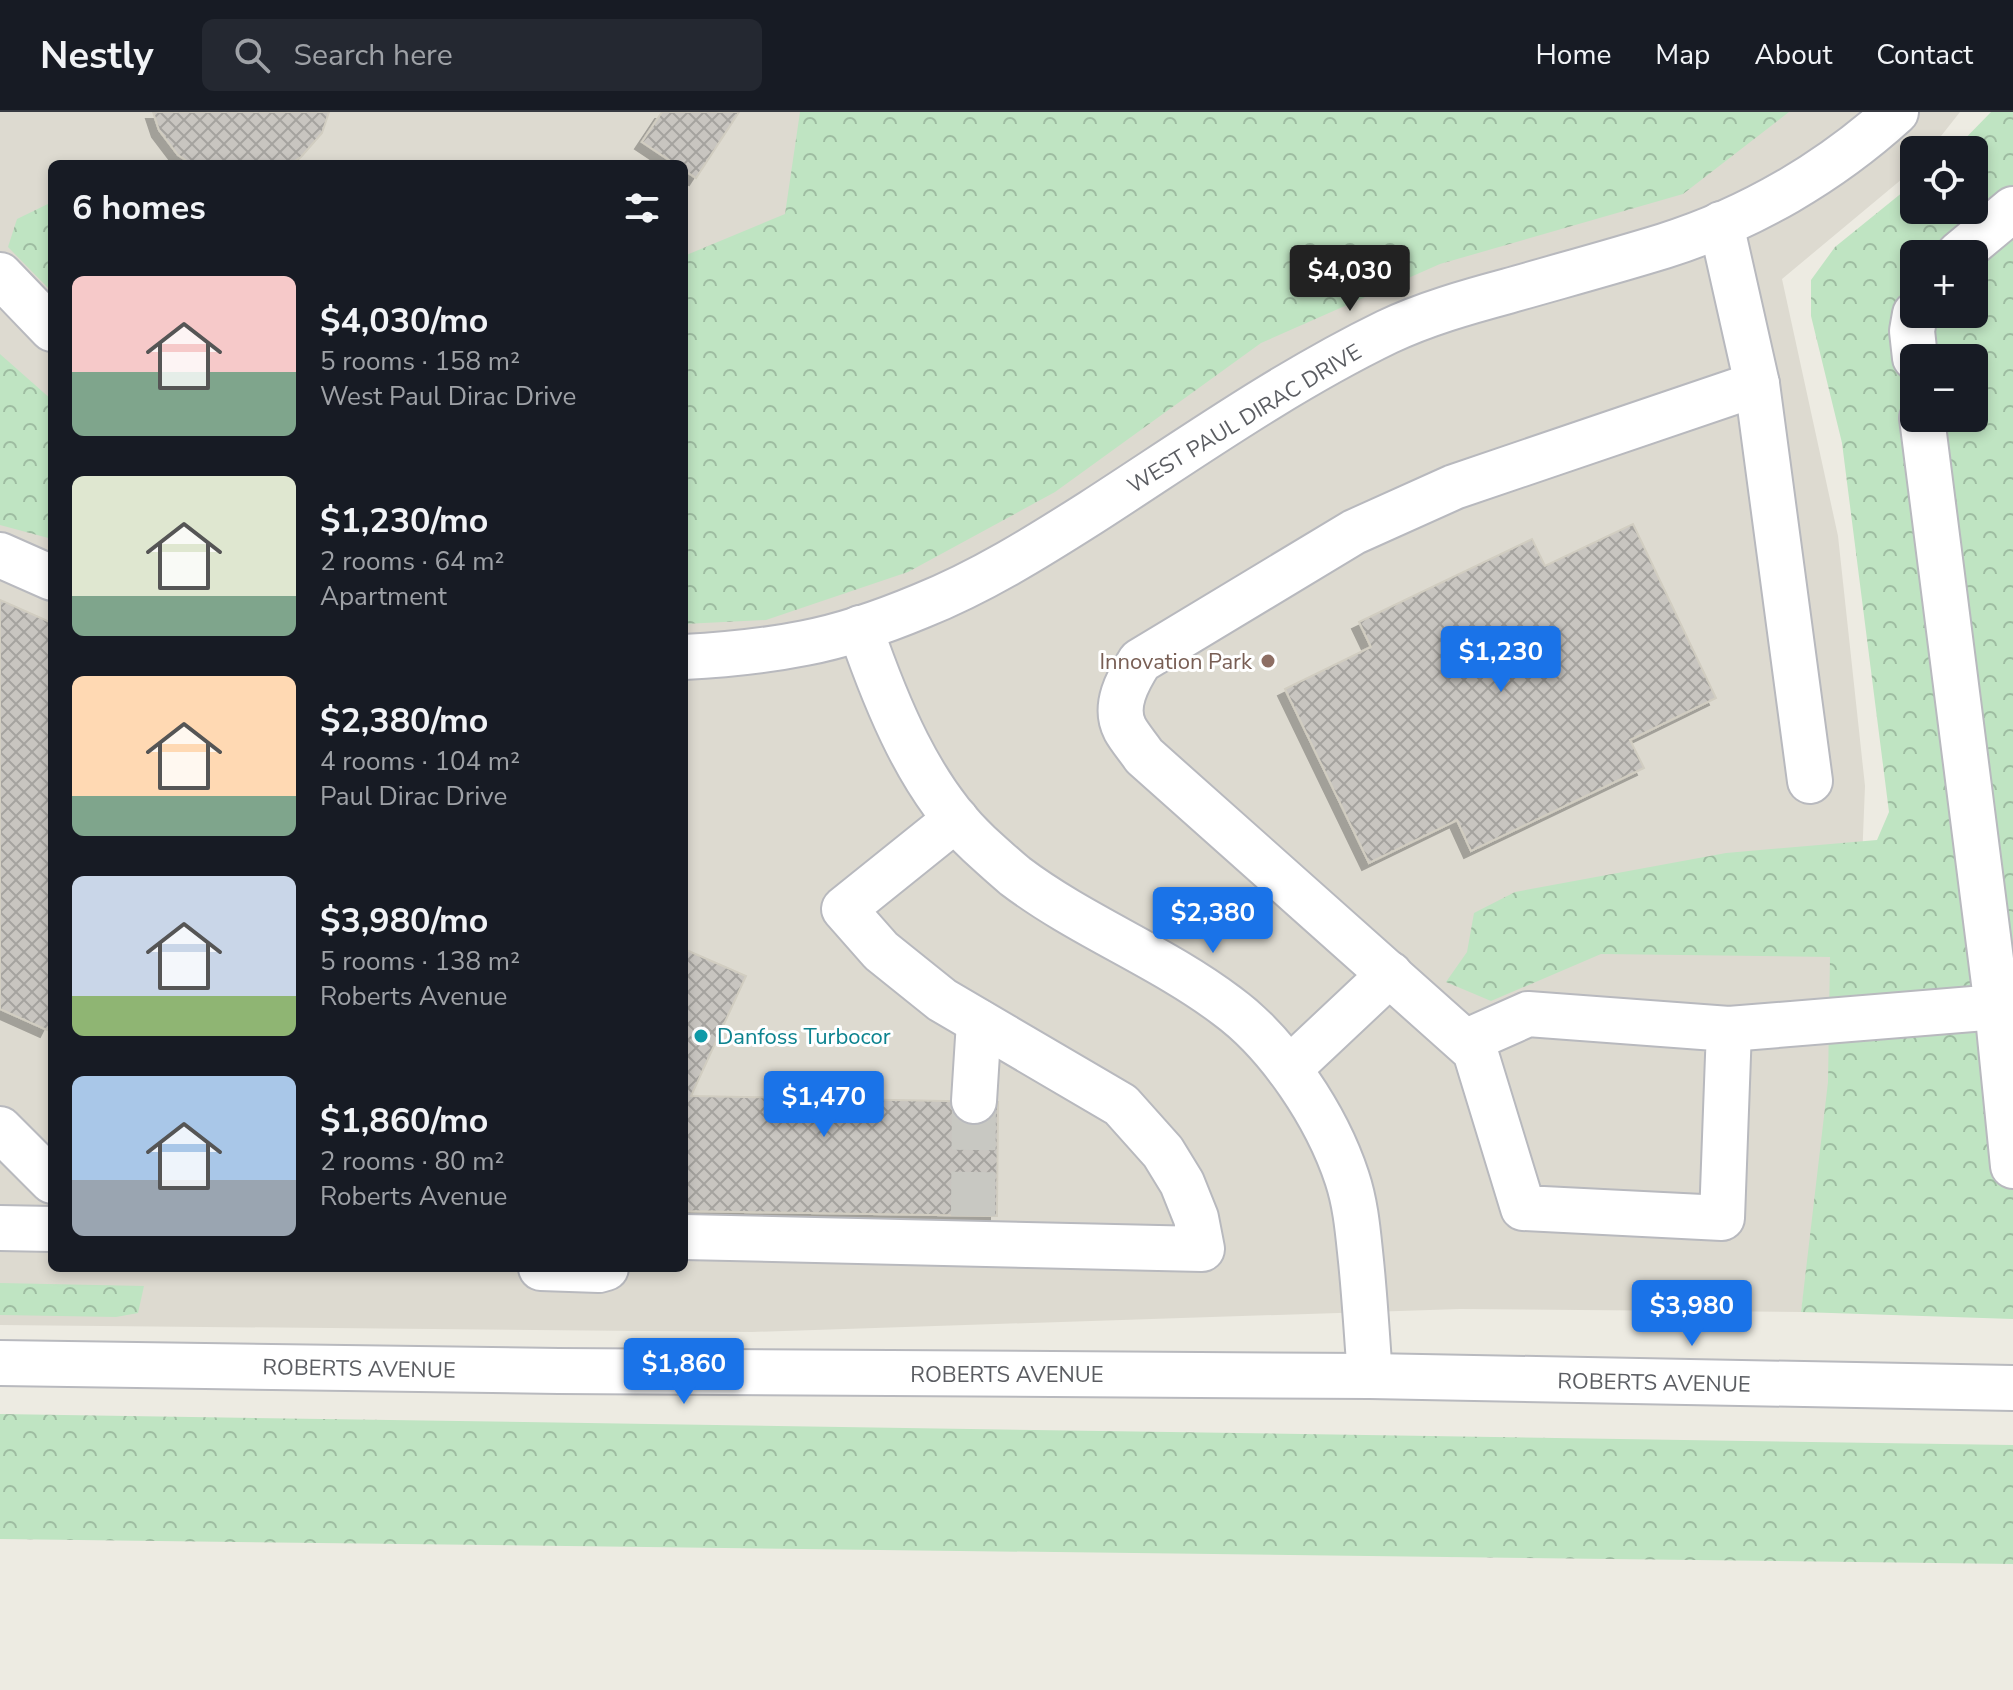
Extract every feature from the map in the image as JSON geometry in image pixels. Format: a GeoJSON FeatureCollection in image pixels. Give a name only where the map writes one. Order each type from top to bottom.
{"type":"FeatureCollection","features":[{"type":"Feature","properties":{"kind":"street","name":"WEST PAUL DIRAC DRIVE"},"geometry":{"type":"LineString","coordinates":[[688,657],[808,643],[921,606],[990,574],[1318,368],[1390,331],[1450,307],[1668,245],[1746,214],[1807,180],[1868,137],[1896,112]]}},
{"type":"Feature","properties":{"kind":"street"},"geometry":{"type":"LineString","coordinates":[[1976,240],[2013,209]]}},
{"type":"Feature","properties":{"kind":"street"},"geometry":{"type":"LineString","coordinates":[[1721,224],[1757,384],[1810,781]]}},
{"type":"Feature","properties":{"kind":"street"},"geometry":{"type":"LineString","coordinates":[[0,275],[48,325]]}},
{"type":"Feature","properties":{"kind":"street"},"geometry":{"type":"LineString","coordinates":[[1729,1029],[1722,1218],[1523,1208],[1475,1051],[1144,756],[1123,726],[1120,710],[1127,681],[1140,661],[1354,532],[1454,487],[1757,384]]}},
{"type":"Feature","properties":{"kind":"street"},"geometry":{"type":"LineString","coordinates":[[1924,432],[1997,1007],[2013,1166]]}},
{"type":"Feature","properties":{"kind":"street"},"geometry":{"type":"LineString","coordinates":[[0,555],[48,576]]}},
{"type":"Feature","properties":{"kind":"street"},"geometry":{"type":"LineString","coordinates":[[860,628],[881,688],[915,758],[956,819],[976,842],[1014,875],[1061,906],[1167,966],[1228,1006],[1260,1034],[1297,1079],[1324,1125],[1347,1177],[1357,1223],[1370,1376]]}},
{"type":"Feature","properties":{"kind":"street"},"geometry":{"type":"LineString","coordinates":[[688,1237],[974,1230],[1202,1249],[1196,1218],[1182,1183],[1163,1152],[1121,1105],[942,1000],[881,951],[844,909],[956,819]]}},
{"type":"Feature","properties":{"kind":"street"},"geometry":{"type":"LineString","coordinates":[[1289,1069],[1390,974]]}},
{"type":"Feature","properties":{"kind":"street"},"geometry":{"type":"LineString","coordinates":[[1465,1042],[1528,1014],[1729,1029],[1997,1007]]}},
{"type":"Feature","properties":{"kind":"street"},"geometry":{"type":"LineString","coordinates":[[974,1101],[979,1022]]}},
{"type":"Feature","properties":{"kind":"street"},"geometry":{"type":"LineString","coordinates":[[0,1129],[48,1177]]}},
{"type":"Feature","properties":{"kind":"street"},"geometry":{"type":"LineString","coordinates":[[0,1228],[48,1229]]}},
{"type":"Feature","properties":{"kind":"street","name":"ROBERTS AVENUE"},"geometry":{"type":"LineString","coordinates":[[0,1363],[575,1372],[1370,1376],[2013,1388]]}},
{"type":"Feature","properties":{"kind":"shaded area","name":"Innovation Park"},"geometry":{"type":"Polygon","coordinates":[[[0,112],[1960,112],[1941,136],[1900,136],[1900,181],[1782,279],[1838,536],[1865,786],[1860,910],[1801,1312],[1460,1309],[752,1332],[0,1325],[0,112]]]}},
{"type":"Feature","properties":{"kind":"green space"},"geometry":{"type":"Polygon","coordinates":[[[800,112],[1789,112],[1683,194],[1440,264],[1261,343],[1055,492],[908,572],[766,620],[688,624],[688,254],[785,214],[800,112]]]}},
{"type":"Feature","properties":{"kind":"green space"},"geometry":{"type":"Polygon","coordinates":[[[1991,112],[2013,112],[2013,1319],[1801,1312],[1828,1082],[1830,957],[1601,954],[1491,1001],[1446,982],[1467,952],[1474,913],[1515,892],[1726,853],[1877,840],[1889,812],[1842,443],[1811,316],[1811,280],[1835,247],[1900,194],[1900,224],[1988,224],[1988,136],[1968,136],[1991,112]]]}},
{"type":"Feature","properties":{"kind":"green space"},"geometry":{"type":"Polygon","coordinates":[[[48,204],[48,288],[8,247],[17,219],[48,204]]]}},
{"type":"Feature","properties":{"kind":"green space"},"geometry":{"type":"Polygon","coordinates":[[[0,354],[48,396],[48,538],[0,525],[0,354]]]}},
{"type":"Feature","properties":{"kind":"green space"},"geometry":{"type":"Polygon","coordinates":[[[0,1283],[144,1286],[138,1313],[116,1317],[0,1315],[0,1283]]]}},
{"type":"Feature","properties":{"kind":"green space"},"geometry":{"type":"Polygon","coordinates":[[[0,1414],[2013,1445],[2013,1564],[0,1539],[0,1414]]]}},
{"type":"Feature","properties":{"kind":"building"},"geometry":{"type":"Polygon","coordinates":[[[153,112],[329,112],[322,133],[296,160],[186,160],[178,155],[159,130],[153,112]]]}},
{"type":"Feature","properties":{"kind":"building"},"geometry":{"type":"Polygon","coordinates":[[[662,112],[739,112],[696,178],[688,173],[688,160],[669,160],[642,142],[662,112]]]}},
{"type":"Feature","properties":{"kind":"building"},"geometry":{"type":"Polygon","coordinates":[[[1633,524],[1716,698],[1630,740],[1644,768],[1471,851],[1457,820],[1369,863],[1285,689],[1371,647],[1359,622],[1532,539],[1545,566],[1633,524]]]}},
{"type":"Feature","properties":{"kind":"building"},"geometry":{"type":"Polygon","coordinates":[[[0,600],[48,621],[48,1028],[0,1009],[0,600]]]}},
{"type":"Feature","properties":{"kind":"building","name":"Danfoss Turbocor"},"geometry":{"type":"Polygon","coordinates":[[[688,951],[746,976],[691,1096],[998,1102],[997,1216],[688,1211],[688,951]]]}},
{"type":"Feature","properties":{"kind":"tunnel"},"geometry":{"type":"LineString","coordinates":[[973,1216],[974,1101]]}},
{"type":"Feature","properties":{"kind":"place","name":"Innovation Park"},"geometry":{"type":"Point","coordinates":[1268,661]}},
{"type":"Feature","properties":{"kind":"place","name":"Danfoss Turbocor"},"geometry":{"type":"Point","coordinates":[701,1036]}}]}
